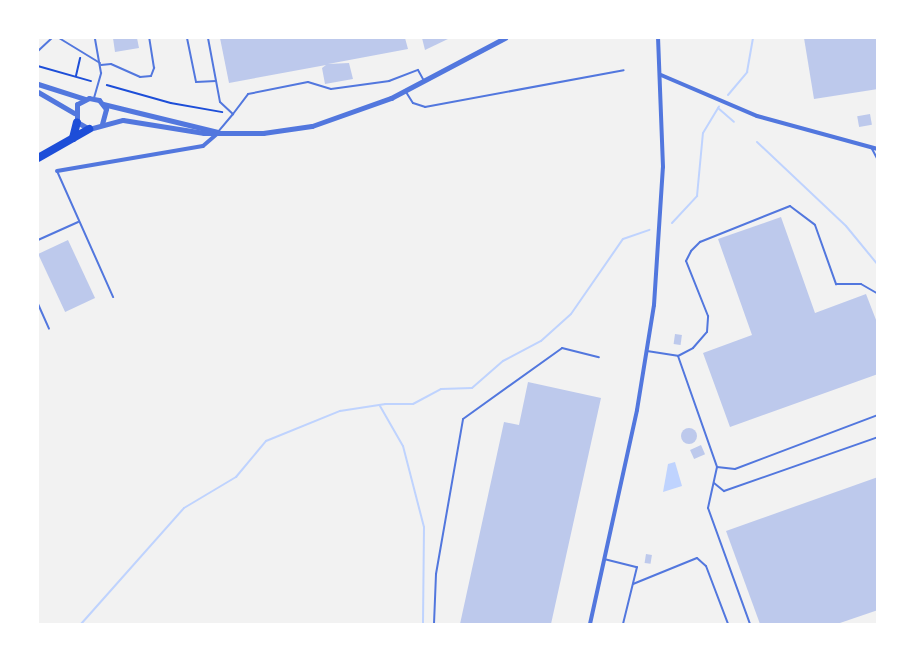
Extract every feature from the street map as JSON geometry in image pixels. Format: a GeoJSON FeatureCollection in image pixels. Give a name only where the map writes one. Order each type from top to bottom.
{"type":"FeatureCollection","features":[{"type":"Feature","properties":{"kind":"highway"},"geometry":{"type":"LineString","coordinates":[[73,138],[77,122]]}},
{"type":"Feature","properties":{"kind":"highway"},"geometry":{"type":"LineString","coordinates":[[38,158],[89,129]]}},
{"type":"Feature","properties":{"kind":"street"},"geometry":{"type":"LineString","coordinates":[[38,92],[74,113],[77,122],[89,129],[102,124],[131,120],[218,132],[263,133],[312,126],[353,114],[405,91],[505,38]]}},
{"type":"Feature","properties":{"kind":"street"},"geometry":{"type":"LineString","coordinates":[[590,624],[647,351],[657,274],[663,184],[658,38]]}},
{"type":"Feature","properties":{"kind":"street"},"geometry":{"type":"LineString","coordinates":[[661,75],[757,116],[878,149]]}},
{"type":"Feature","properties":{"kind":"street"},"geometry":{"type":"LineString","coordinates":[[38,84],[85,99],[94,98],[103,104],[218,132]]}},
{"type":"Feature","properties":{"kind":"street"},"geometry":{"type":"LineString","coordinates":[[74,113],[85,99]]}},
{"type":"Feature","properties":{"kind":"street"},"geometry":{"type":"LineString","coordinates":[[102,124],[106,114],[103,104]]}},
{"type":"Feature","properties":{"kind":"street"},"geometry":{"type":"LineString","coordinates":[[57,171],[202,146],[218,132]]}},
{"type":"Feature","properties":{"kind":"lane"},"geometry":{"type":"LineString","coordinates":[[38,51],[52,38]]}},
{"type":"Feature","properties":{"kind":"lane"},"geometry":{"type":"LineString","coordinates":[[59,38],[101,64],[111,64],[140,76],[151,76],[154,68],[149,38]]}},
{"type":"Feature","properties":{"kind":"lane"},"geometry":{"type":"LineString","coordinates":[[94,98],[101,64],[95,38]]}},
{"type":"Feature","properties":{"kind":"lane"},"geometry":{"type":"LineString","coordinates":[[187,38],[196,82],[216,81]]}},
{"type":"Feature","properties":{"kind":"lane"},"geometry":{"type":"LineString","coordinates":[[208,38],[220,102],[226,110],[233,114]]}},
{"type":"Feature","properties":{"kind":"lane"},"geometry":{"type":"LineString","coordinates":[[218,132],[248,94],[308,82],[327,89],[389,81],[418,70],[424,81]]}},
{"type":"Feature","properties":{"kind":"lane"},"geometry":{"type":"LineString","coordinates":[[405,91],[413,103],[425,107],[624,70]]}},
{"type":"Feature","properties":{"kind":"lane"},"geometry":{"type":"LineString","coordinates":[[871,147],[878,160]]}},
{"type":"Feature","properties":{"kind":"lane"},"geometry":{"type":"LineString","coordinates":[[57,171],[78,222],[114,297]]}},
{"type":"Feature","properties":{"kind":"lane"},"geometry":{"type":"LineString","coordinates":[[647,351],[678,356],[693,348],[707,332],[708,316],[686,261],[691,251],[708,239],[790,206],[815,225],[836,284],[861,284],[878,294]]}},
{"type":"Feature","properties":{"kind":"lane"},"geometry":{"type":"LineString","coordinates":[[38,240],[78,222]]}},
{"type":"Feature","properties":{"kind":"lane"},"geometry":{"type":"LineString","coordinates":[[38,304],[50,329]]}},
{"type":"Feature","properties":{"kind":"lane"},"geometry":{"type":"LineString","coordinates":[[434,624],[436,574],[463,419],[562,348],[599,357]]}},
{"type":"Feature","properties":{"kind":"lane"},"geometry":{"type":"LineString","coordinates":[[678,356],[717,466],[708,508],[750,624]]}},
{"type":"Feature","properties":{"kind":"lane"},"geometry":{"type":"LineString","coordinates":[[717,466],[735,469],[878,415]]}},
{"type":"Feature","properties":{"kind":"lane"},"geometry":{"type":"LineString","coordinates":[[714,483],[724,491],[878,437]]}},
{"type":"Feature","properties":{"kind":"lane"},"geometry":{"type":"LineString","coordinates":[[633,584],[697,558],[706,566],[728,624]]}},
{"type":"Feature","properties":{"kind":"lane"},"geometry":{"type":"LineString","coordinates":[[604,559],[637,567],[623,624]]}},
{"type":"Feature","properties":{"kind":"path"},"geometry":{"type":"LineString","coordinates":[[75,55],[81,58],[76,77]]}},
{"type":"Feature","properties":{"kind":"path"},"geometry":{"type":"LineString","coordinates":[[38,66],[95,82]]}},
{"type":"Feature","properties":{"kind":"path"},"geometry":{"type":"LineString","coordinates":[[107,86],[171,103],[221,112],[226,110]]}},
{"type":"Feature","properties":{"kind":"water"},"geometry":{"type":"Polygon","coordinates":[[[675,462],[682,486],[663,492],[668,464],[675,462]]]}},
{"type":"Feature","properties":{"kind":"building"},"geometry":{"type":"Polygon","coordinates":[[[113,38],[137,38],[139,48],[115,52],[113,38]]]}},
{"type":"Feature","properties":{"kind":"building"},"geometry":{"type":"Polygon","coordinates":[[[220,38],[405,38],[408,49],[328,64],[349,63],[353,79],[325,84],[322,68],[326,65],[229,83],[220,38]]]}},
{"type":"Feature","properties":{"kind":"building"},"geometry":{"type":"Polygon","coordinates":[[[422,38],[450,38],[425,50],[422,38]]]}},
{"type":"Feature","properties":{"kind":"building"},"geometry":{"type":"Polygon","coordinates":[[[804,38],[878,38],[878,89],[814,99],[804,38]]]}},
{"type":"Feature","properties":{"kind":"building"},"geometry":{"type":"Polygon","coordinates":[[[870,114],[872,125],[859,127],[857,116],[870,114]]]}},
{"type":"Feature","properties":{"kind":"building"},"geometry":{"type":"Polygon","coordinates":[[[781,217],[815,313],[866,294],[878,325],[878,374],[730,427],[703,353],[752,335],[718,239],[781,217]]]}},
{"type":"Feature","properties":{"kind":"building"},"geometry":{"type":"Polygon","coordinates":[[[68,240],[95,298],[65,312],[38,254],[68,240]]]}},
{"type":"Feature","properties":{"kind":"building"},"geometry":{"type":"Polygon","coordinates":[[[675,334],[682,335],[681,345],[674,344],[675,334]]]}},
{"type":"Feature","properties":{"kind":"building"},"geometry":{"type":"Polygon","coordinates":[[[528,382],[601,398],[551,624],[460,624],[504,422],[519,425],[528,382]]]}},
{"type":"Feature","properties":{"kind":"building"},"geometry":{"type":"Polygon","coordinates":[[[689,428],[695,430],[697,436],[695,442],[689,444],[683,442],[681,436],[683,430],[689,428]]]}},
{"type":"Feature","properties":{"kind":"building"},"geometry":{"type":"Polygon","coordinates":[[[701,445],[705,454],[694,459],[690,450],[701,445]]]}},
{"type":"Feature","properties":{"kind":"building"},"geometry":{"type":"Polygon","coordinates":[[[878,477],[878,610],[837,624],[760,624],[726,531],[878,477]]]}},
{"type":"Feature","properties":{"kind":"building"},"geometry":{"type":"Polygon","coordinates":[[[646,554],[652,555],[651,564],[645,563],[646,554]]]}},
{"type":"Feature","properties":{"kind":"waterway"},"geometry":{"type":"LineString","coordinates":[[728,95],[747,72],[753,38]]}},
{"type":"Feature","properties":{"kind":"waterway"},"geometry":{"type":"LineString","coordinates":[[672,223],[697,196],[703,133],[719,106]]}},
{"type":"Feature","properties":{"kind":"waterway"},"geometry":{"type":"LineString","coordinates":[[718,108],[734,122]]}},
{"type":"Feature","properties":{"kind":"waterway"},"geometry":{"type":"LineString","coordinates":[[757,142],[846,226],[878,265]]}},
{"type":"Feature","properties":{"kind":"waterway"},"geometry":{"type":"LineString","coordinates":[[81,624],[184,508],[236,477],[266,441],[340,411],[385,404],[413,404],[441,389],[472,388],[503,361],[541,341],[571,314],[623,239],[649,230]]}},
{"type":"Feature","properties":{"kind":"waterway"},"geometry":{"type":"LineString","coordinates":[[380,406],[403,446],[424,527],[423,624]]}}]}
